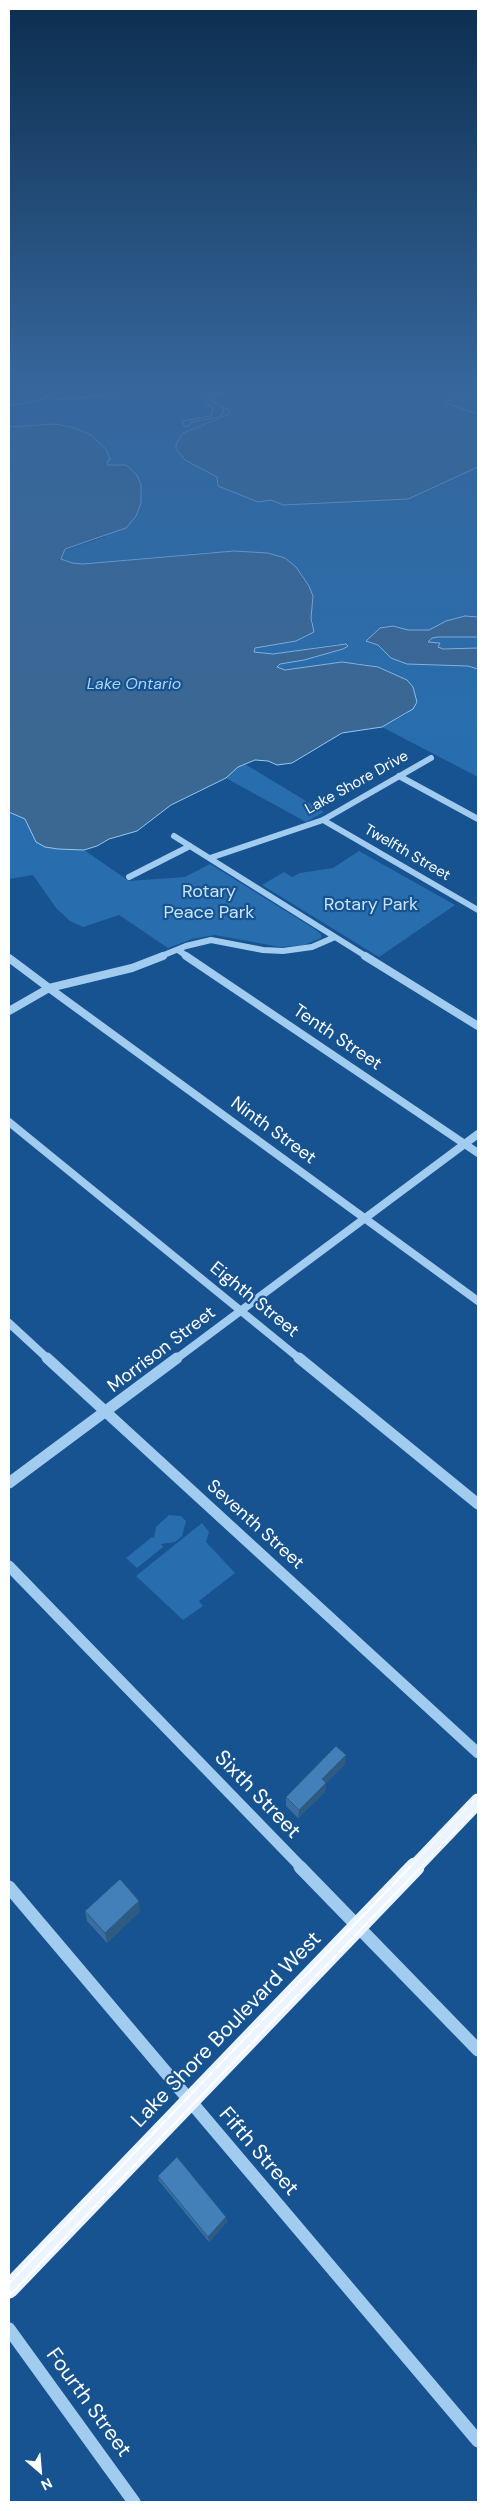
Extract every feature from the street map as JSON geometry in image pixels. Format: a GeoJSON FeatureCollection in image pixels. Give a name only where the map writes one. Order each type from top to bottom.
{"type":"FeatureCollection","features":[{"type":"Feature","properties":{"kind":"main road","name":"Lake Shore Boulevard West"},"geometry":{"type":"LineString","coordinates":[[9,2289],[478,1801]]}},
{"type":"Feature","properties":{"kind":"street","name":"Lake Shore Drive"},"geometry":{"type":"LineString","coordinates":[[210,858],[322,820],[431,758]]}},
{"type":"Feature","properties":{"kind":"street"},"geometry":{"type":"LineString","coordinates":[[399,776],[478,819]]}},
{"type":"Feature","properties":{"kind":"street","name":"Twelfth Street"},"geometry":{"type":"LineString","coordinates":[[322,820],[478,910]]}},
{"type":"Feature","properties":{"kind":"street"},"geometry":{"type":"LineString","coordinates":[[174,836],[478,1026]]}},
{"type":"Feature","properties":{"kind":"street"},"geometry":{"type":"LineString","coordinates":[[128,877],[190,846]]}},
{"type":"Feature","properties":{"kind":"street"},"geometry":{"type":"LineString","coordinates":[[9,1011],[49,988],[75,980],[132,968],[204,942],[218,940],[263,950],[290,951],[320,945],[335,937]]}},
{"type":"Feature","properties":{"kind":"street","name":"Tenth Street"},"geometry":{"type":"LineString","coordinates":[[178,950],[478,1153]]}},
{"type":"Feature","properties":{"kind":"street"},"geometry":{"type":"LineString","coordinates":[[9,958],[49,988]]}},
{"type":"Feature","properties":{"kind":"street","name":"Ninth Street"},"geometry":{"type":"LineString","coordinates":[[49,988],[478,1301]]}},
{"type":"Feature","properties":{"kind":"street","name":"Eighth Street"},"geometry":{"type":"LineString","coordinates":[[9,1122],[478,1504]]}},
{"type":"Feature","properties":{"kind":"street","name":"Morrison Street"},"geometry":{"type":"LineString","coordinates":[[9,1483],[478,1134]]}},
{"type":"Feature","properties":{"kind":"street","name":"Seventh Street"},"geometry":{"type":"LineString","coordinates":[[9,1323],[478,1753]]}},
{"type":"Feature","properties":{"kind":"street","name":"Sixth Street"},"geometry":{"type":"LineString","coordinates":[[9,1566],[478,2050]]}},
{"type":"Feature","properties":{"kind":"street","name":"Fifth Street"},"geometry":{"type":"LineString","coordinates":[[9,1887],[189,2102],[478,2441]]}},
{"type":"Feature","properties":{"kind":"street","name":"Fourth Street"},"geometry":{"type":"LineString","coordinates":[[9,2329],[134,2502]]}},
{"type":"Feature","properties":{"kind":"green space"},"geometry":{"type":"Polygon","coordinates":[[[128,504],[478,504],[478,777],[382,727],[407,714],[407,680],[378,667],[356,663],[285,670],[277,668],[280,664],[304,660],[336,651],[338,644],[273,654],[254,652],[255,648],[296,641],[310,635],[313,621],[268,553],[211,552],[83,564],[61,559],[65,550],[105,537],[128,504]]]}},
{"type":"Feature","properties":{"kind":"green space"},"geometry":{"type":"Polygon","coordinates":[[[245,764],[324,812],[306,822],[226,778],[238,767],[245,764]]]}},
{"type":"Feature","properties":{"kind":"green space","name":"Rotary Peace Park"},"geometry":{"type":"Polygon","coordinates":[[[9,812],[25,819],[36,841],[45,847],[84,850],[129,881],[185,877],[210,864],[313,928],[321,934],[321,938],[304,945],[280,947],[215,935],[192,939],[168,948],[119,915],[83,927],[70,921],[56,908],[33,875],[9,879],[9,812]]]}},
{"type":"Feature","properties":{"kind":"green space","name":"Rotary Park"},"geometry":{"type":"Polygon","coordinates":[[[359,851],[455,905],[379,957],[262,885],[284,872],[292,877],[300,873],[333,868],[359,851]]]}},
{"type":"Feature","properties":{"kind":"green space"},"geometry":{"type":"Polygon","coordinates":[[[169,1515],[181,1516],[186,1521],[182,1536],[175,1542],[161,1544],[163,1547],[137,1568],[126,1558],[152,1537],[154,1538],[156,1527],[169,1515]]]}},
{"type":"Feature","properties":{"kind":"green space"},"geometry":{"type":"Polygon","coordinates":[[[202,1523],[209,1532],[206,1542],[235,1573],[199,1601],[203,1606],[183,1620],[136,1576],[202,1523]]]}},
{"type":"Feature","properties":{"kind":"water","name":"Lake Ontario"},"geometry":{"type":"Polygon","coordinates":[[[9,504],[141,504],[136,516],[126,528],[65,549],[61,559],[72,563],[83,564],[234,551],[268,553],[285,558],[296,567],[309,586],[313,596],[311,618],[314,632],[296,641],[255,648],[254,652],[273,654],[346,644],[348,646],[343,649],[304,660],[280,664],[277,667],[285,670],[342,662],[378,667],[407,680],[413,687],[417,702],[413,709],[382,727],[342,733],[292,763],[277,765],[268,761],[255,760],[238,767],[226,778],[171,805],[137,831],[109,839],[97,846],[84,850],[45,847],[36,842],[25,819],[9,812],[9,504]]]}},
{"type":"Feature","properties":{"kind":"water"},"geometry":{"type":"Polygon","coordinates":[[[465,616],[478,617],[478,637],[438,637],[432,638],[428,642],[440,643],[438,647],[443,649],[478,648],[478,669],[468,666],[407,664],[391,658],[378,645],[366,641],[380,628],[393,626],[408,630],[429,630],[446,621],[465,616]]]}},
{"type":"Feature","properties":{"kind":"building"},"geometry":{"type":"Polygon","coordinates":[[[336,1746],[346,1755],[322,1779],[326,1783],[299,1810],[286,1797],[336,1746]]]}},
{"type":"Feature","properties":{"kind":"building"},"geometry":{"type":"Polygon","coordinates":[[[120,1879],[139,1901],[105,1933],[85,1911],[120,1879]]]}},
{"type":"Feature","properties":{"kind":"building"},"geometry":{"type":"Polygon","coordinates":[[[177,2157],[226,2217],[208,2237],[158,2176],[177,2157]]]}},
{"type":"Feature","properties":{"kind":"tram line"},"geometry":{"type":"LineString","coordinates":[[409,1868],[478,1796]]}},
{"type":"Feature","properties":{"kind":"tram line"},"geometry":{"type":"LineString","coordinates":[[420,1868],[478,1807]]}},
{"type":"Feature","properties":{"kind":"tram line"},"geometry":{"type":"LineString","coordinates":[[9,2283],[410,1867]]}},
{"type":"Feature","properties":{"kind":"tram line"},"geometry":{"type":"LineString","coordinates":[[9,2296],[421,1867]]}}]}
